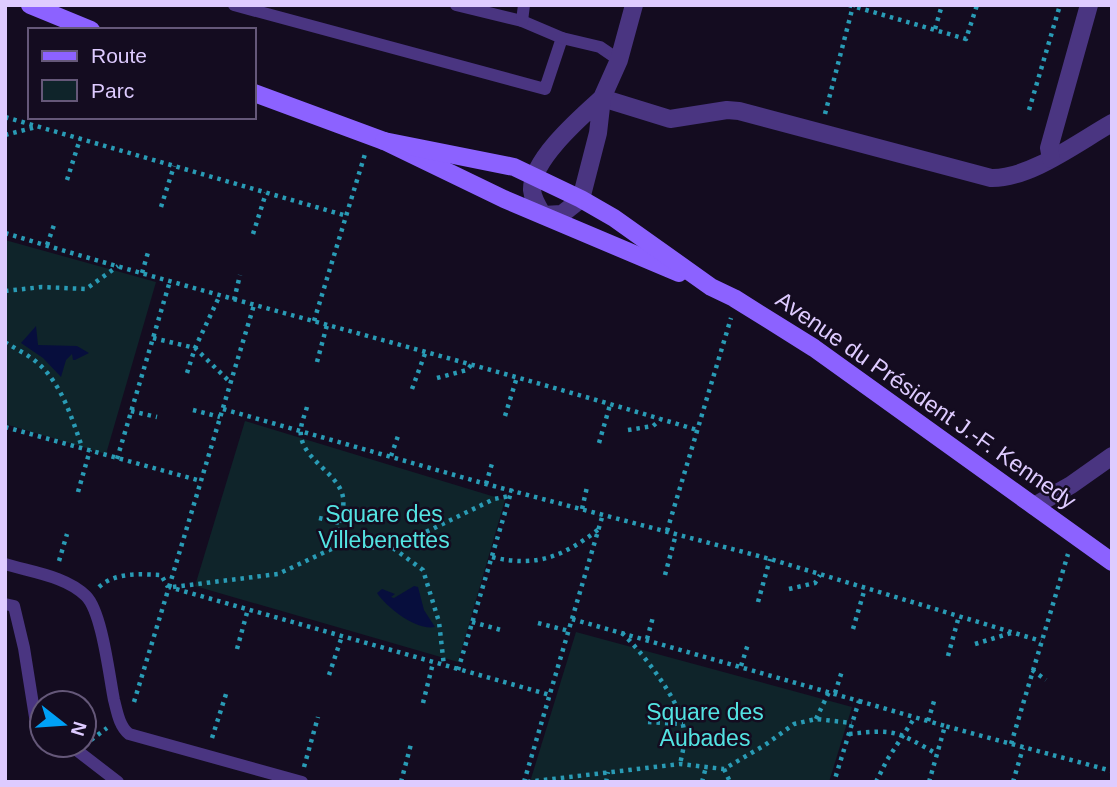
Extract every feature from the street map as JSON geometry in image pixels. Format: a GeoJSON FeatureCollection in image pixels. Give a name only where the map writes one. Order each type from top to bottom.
{"type":"FeatureCollection","features":[{"type":"Feature","properties":{"kind":"main road"},"geometry":{"type":"LineString","coordinates":[[30,5],[86,28]]}},
{"type":"Feature","properties":{"kind":"main road","name":"Avenue du Président J.-F. Kennedy"},"geometry":{"type":"LineString","coordinates":[[256,94],[377,138],[504,199],[734,298],[814,348],[1112,562]]}},
{"type":"Feature","properties":{"kind":"main road","name":"Avenue du Président J.-F. Kennedy"},"geometry":{"type":"LineString","coordinates":[[377,138],[514,167],[614,218],[708,285]]}},
{"type":"Feature","properties":{"kind":"street"},"geometry":{"type":"LineString","coordinates":[[602,98],[574,123],[547,156],[535,177],[532,189],[535,202],[543,215],[562,214],[581,199],[598,133],[602,98],[619,60],[634,5]]}},
{"type":"Feature","properties":{"kind":"street"},"geometry":{"type":"LineString","coordinates":[[1051,159],[1049,148],[1089,5]]}},
{"type":"Feature","properties":{"kind":"street"},"geometry":{"type":"LineString","coordinates":[[602,98],[670,119],[727,110],[739,111],[991,178],[1007,178],[1051,159],[1112,123]]}},
{"type":"Feature","properties":{"kind":"street"},"geometry":{"type":"LineString","coordinates":[[1034,506],[1071,485],[1112,456]]}},
{"type":"Feature","properties":{"kind":"lane"},"geometry":{"type":"LineString","coordinates":[[234,5],[545,89],[562,38]]}},
{"type":"Feature","properties":{"kind":"lane"},"geometry":{"type":"LineString","coordinates":[[456,5],[522,21],[562,38],[600,47],[619,60]]}},
{"type":"Feature","properties":{"kind":"lane"},"geometry":{"type":"LineString","coordinates":[[522,21],[524,5]]}},
{"type":"Feature","properties":{"kind":"lane"},"geometry":{"type":"LineString","coordinates":[[5,564],[53,578],[88,598],[98,619],[116,706],[125,731],[301,781]]}},
{"type":"Feature","properties":{"kind":"lane"},"geometry":{"type":"LineString","coordinates":[[5,604],[14,606],[30,689]]}},
{"type":"Feature","properties":{"kind":"lane"},"geometry":{"type":"LineString","coordinates":[[88,759],[118,782]]}},
{"type":"Feature","properties":{"kind":"path"},"geometry":{"type":"LineString","coordinates":[[935,29],[942,5]]}},
{"type":"Feature","properties":{"kind":"path"},"geometry":{"type":"LineString","coordinates":[[827,104],[851,6],[966,39],[976,5]]}},
{"type":"Feature","properties":{"kind":"path"},"geometry":{"type":"LineString","coordinates":[[1029,110],[1060,5]]}},
{"type":"Feature","properties":{"kind":"path"},"geometry":{"type":"LineString","coordinates":[[5,117],[346,216]]}},
{"type":"Feature","properties":{"kind":"path"},"geometry":{"type":"LineString","coordinates":[[5,135],[37,127]]}},
{"type":"Feature","properties":{"kind":"path"},"geometry":{"type":"LineString","coordinates":[[314,321],[346,216],[377,138]]}},
{"type":"Feature","properties":{"kind":"path"},"geometry":{"type":"LineString","coordinates":[[67,180],[80,139]]}},
{"type":"Feature","properties":{"kind":"path"},"geometry":{"type":"LineString","coordinates":[[161,207],[174,166]]}},
{"type":"Feature","properties":{"kind":"path"},"geometry":{"type":"LineString","coordinates":[[253,234],[266,192]]}},
{"type":"Feature","properties":{"kind":"path"},"geometry":{"type":"LineString","coordinates":[[47,245],[55,222]]}},
{"type":"Feature","properties":{"kind":"path"},"geometry":{"type":"LineString","coordinates":[[5,233],[697,430]]}},
{"type":"Feature","properties":{"kind":"path"},"geometry":{"type":"LineString","coordinates":[[142,272],[149,249]]}},
{"type":"Feature","properties":{"kind":"path"},"geometry":{"type":"LineString","coordinates":[[5,291],[42,287],[86,289],[119,266]]}},
{"type":"Feature","properties":{"kind":"path"},"geometry":{"type":"LineString","coordinates":[[234,299],[240,275]]}},
{"type":"Feature","properties":{"kind":"path"},"geometry":{"type":"LineString","coordinates":[[117,459],[170,281]]}},
{"type":"Feature","properties":{"kind":"path"},"geometry":{"type":"LineString","coordinates":[[187,373],[195,348],[220,295]]}},
{"type":"Feature","properties":{"kind":"path"},"geometry":{"type":"LineString","coordinates":[[667,531],[732,314],[734,298]]}},
{"type":"Feature","properties":{"kind":"path"},"geometry":{"type":"LineString","coordinates":[[125,731],[254,305]]}},
{"type":"Feature","properties":{"kind":"path"},"geometry":{"type":"LineString","coordinates":[[317,362],[327,325]]}},
{"type":"Feature","properties":{"kind":"path"},"geometry":{"type":"LineString","coordinates":[[153,338],[195,348],[231,383]]}},
{"type":"Feature","properties":{"kind":"path"},"geometry":{"type":"LineString","coordinates":[[5,342],[33,359],[47,374],[61,394],[82,448]]}},
{"type":"Feature","properties":{"kind":"path"},"geometry":{"type":"LineString","coordinates":[[412,389],[426,351]]}},
{"type":"Feature","properties":{"kind":"path"},"geometry":{"type":"LineString","coordinates":[[438,378],[467,370],[472,364]]}},
{"type":"Feature","properties":{"kind":"path"},"geometry":{"type":"LineString","coordinates":[[505,416],[517,377]]}},
{"type":"Feature","properties":{"kind":"path"},"geometry":{"type":"LineString","coordinates":[[599,443],[610,405]]}},
{"type":"Feature","properties":{"kind":"path"},"geometry":{"type":"LineString","coordinates":[[307,407],[301,430],[303,440],[315,461],[338,486],[344,499],[338,547]]}},
{"type":"Feature","properties":{"kind":"path"},"geometry":{"type":"LineString","coordinates":[[223,409],[486,484],[770,559],[1041,641]]}},
{"type":"Feature","properties":{"kind":"path"},"geometry":{"type":"LineString","coordinates":[[193,410],[220,417]]}},
{"type":"Feature","properties":{"kind":"path"},"geometry":{"type":"LineString","coordinates":[[131,411],[157,417]]}},
{"type":"Feature","properties":{"kind":"path"},"geometry":{"type":"LineString","coordinates":[[628,430],[653,426],[661,419]]}},
{"type":"Feature","properties":{"kind":"path"},"geometry":{"type":"LineString","coordinates":[[5,427],[201,481]]}},
{"type":"Feature","properties":{"kind":"path"},"geometry":{"type":"LineString","coordinates":[[391,456],[398,433]]}},
{"type":"Feature","properties":{"kind":"path"},"geometry":{"type":"LineString","coordinates":[[78,492],[90,450]]}},
{"type":"Feature","properties":{"kind":"path"},"geometry":{"type":"LineString","coordinates":[[486,484],[493,460]]}},
{"type":"Feature","properties":{"kind":"path"},"geometry":{"type":"LineString","coordinates":[[582,509],[587,487]]}},
{"type":"Feature","properties":{"kind":"path"},"geometry":{"type":"LineString","coordinates":[[458,670],[512,489]]}},
{"type":"Feature","properties":{"kind":"path"},"geometry":{"type":"LineString","coordinates":[[169,587],[278,574],[338,547],[393,548],[494,499],[510,496]]}},
{"type":"Feature","properties":{"kind":"path"},"geometry":{"type":"LineString","coordinates":[[604,514],[526,782],[680,764],[724,769],[794,724],[816,719],[852,723]]}},
{"type":"Feature","properties":{"kind":"path"},"geometry":{"type":"LineString","coordinates":[[319,518],[340,523]]}},
{"type":"Feature","properties":{"kind":"path"},"geometry":{"type":"LineString","coordinates":[[492,557],[513,562],[541,560],[582,542],[599,528]]}},
{"type":"Feature","properties":{"kind":"path"},"geometry":{"type":"LineString","coordinates":[[53,578],[67,534]]}},
{"type":"Feature","properties":{"kind":"path"},"geometry":{"type":"LineString","coordinates":[[665,575],[676,534]]}},
{"type":"Feature","properties":{"kind":"path"},"geometry":{"type":"LineString","coordinates":[[1011,744],[1074,534]]}},
{"type":"Feature","properties":{"kind":"path"},"geometry":{"type":"LineString","coordinates":[[393,548],[423,570],[439,622],[444,666]]}},
{"type":"Feature","properties":{"kind":"path"},"geometry":{"type":"LineString","coordinates":[[758,602],[770,559]]}},
{"type":"Feature","properties":{"kind":"path"},"geometry":{"type":"LineString","coordinates":[[88,598],[107,579],[139,574],[161,575],[169,587],[550,695]]}},
{"type":"Feature","properties":{"kind":"path"},"geometry":{"type":"LineString","coordinates":[[789,589],[815,583],[820,575]]}},
{"type":"Feature","properties":{"kind":"path"},"geometry":{"type":"LineString","coordinates":[[853,629],[865,588]]}},
{"type":"Feature","properties":{"kind":"path"},"geometry":{"type":"LineString","coordinates":[[237,649],[248,609]]}},
{"type":"Feature","properties":{"kind":"path"},"geometry":{"type":"LineString","coordinates":[[948,656],[959,616]]}},
{"type":"Feature","properties":{"kind":"path"},"geometry":{"type":"LineString","coordinates":[[647,639],[653,617]]}},
{"type":"Feature","properties":{"kind":"path"},"geometry":{"type":"LineString","coordinates":[[572,619],[915,718],[1112,771]]}},
{"type":"Feature","properties":{"kind":"path"},"geometry":{"type":"LineString","coordinates":[[472,622],[501,630]]}},
{"type":"Feature","properties":{"kind":"path"},"geometry":{"type":"LineString","coordinates":[[538,623],[569,631]]}},
{"type":"Feature","properties":{"kind":"path"},"geometry":{"type":"LineString","coordinates":[[621,632],[639,649],[676,704],[683,724],[684,744],[680,764]]}},
{"type":"Feature","properties":{"kind":"path"},"geometry":{"type":"LineString","coordinates":[[975,644],[1012,633]]}},
{"type":"Feature","properties":{"kind":"path"},"geometry":{"type":"LineString","coordinates":[[329,675],[342,636]]}},
{"type":"Feature","properties":{"kind":"path"},"geometry":{"type":"LineString","coordinates":[[741,666],[748,644]]}},
{"type":"Feature","properties":{"kind":"path"},"geometry":{"type":"LineString","coordinates":[[423,703],[433,663]]}},
{"type":"Feature","properties":{"kind":"path"},"geometry":{"type":"LineString","coordinates":[[1032,670],[1046,680]]}},
{"type":"Feature","properties":{"kind":"path"},"geometry":{"type":"LineString","coordinates":[[835,693],[842,671]]}},
{"type":"Feature","properties":{"kind":"path"},"geometry":{"type":"LineString","coordinates":[[206,756],[227,691]]}},
{"type":"Feature","properties":{"kind":"path"},"geometry":{"type":"LineString","coordinates":[[816,719],[829,691]]}},
{"type":"Feature","properties":{"kind":"path"},"geometry":{"type":"LineString","coordinates":[[928,721],[935,698]]}},
{"type":"Feature","properties":{"kind":"path"},"geometry":{"type":"LineString","coordinates":[[834,782],[859,701]]}},
{"type":"Feature","properties":{"kind":"path"},"geometry":{"type":"LineString","coordinates":[[301,781],[318,718]]}},
{"type":"Feature","properties":{"kind":"path"},"geometry":{"type":"LineString","coordinates":[[876,782],[915,718]]}},
{"type":"Feature","properties":{"kind":"path"},"geometry":{"type":"LineString","coordinates":[[648,722],[683,724]]}},
{"type":"Feature","properties":{"kind":"path"},"geometry":{"type":"LineString","coordinates":[[929,782],[945,726]]}},
{"type":"Feature","properties":{"kind":"path"},"geometry":{"type":"LineString","coordinates":[[849,734],[886,730],[905,736],[936,754]]}},
{"type":"Feature","properties":{"kind":"path"},"geometry":{"type":"LineString","coordinates":[[401,782],[411,744]]}},
{"type":"Feature","properties":{"kind":"path"},"geometry":{"type":"LineString","coordinates":[[1013,782],[1023,748]]}},
{"type":"Feature","properties":{"kind":"path"},"geometry":{"type":"LineString","coordinates":[[702,782],[706,767]]}},
{"type":"Feature","properties":{"kind":"path"},"geometry":{"type":"LineString","coordinates":[[724,769],[730,782]]}},
{"type":"Feature","properties":{"kind":"path"},"geometry":{"type":"LineString","coordinates":[[606,782],[608,772]]}},
{"type":"Feature","properties":{"kind":"green space"},"geometry":{"type":"Polygon","coordinates":[[[5,240],[156,282],[106,454],[5,424],[5,240]]]}},
{"type":"Feature","properties":{"kind":"green space","name":"Square des Villebenettes"},"geometry":{"type":"Polygon","coordinates":[[[245,421],[505,500],[458,662],[195,586],[245,421]]]}},
{"type":"Feature","properties":{"kind":"green space","name":"Square des Aubades"},"geometry":{"type":"Polygon","coordinates":[[[576,632],[852,707],[829,782],[530,782],[576,632]]]}},
{"type":"Feature","properties":{"kind":"shaded area"},"geometry":{"type":"Polygon","coordinates":[[[36,326],[38,345],[77,346],[89,353],[75,360],[72,354],[66,360],[61,377],[43,358],[21,343],[36,326]]]}},
{"type":"Feature","properties":{"kind":"shaded area"},"geometry":{"type":"Polygon","coordinates":[[[414,586],[418,587],[424,610],[435,627],[411,622],[377,593],[382,589],[395,594],[391,597],[394,598],[414,586]]]}}]}
